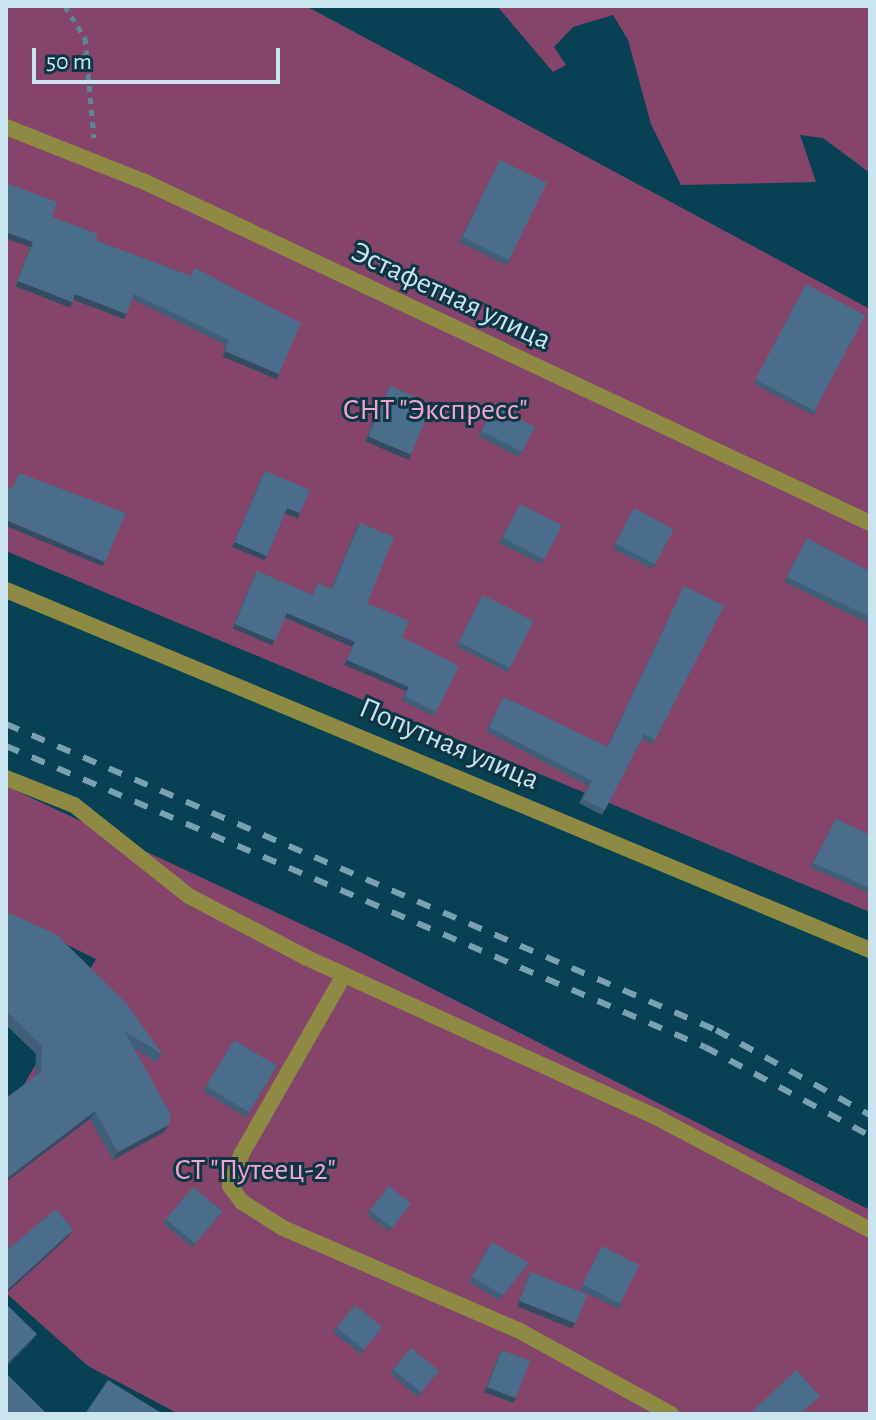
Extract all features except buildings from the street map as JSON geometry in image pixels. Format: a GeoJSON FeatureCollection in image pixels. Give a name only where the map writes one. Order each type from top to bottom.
{"type":"FeatureCollection","features":[{"type":"Feature","properties":{"kind":"street","name":"Эстафетная улица"},"geometry":{"type":"LineString","coordinates":[[6,127],[96,163],[870,523]]}},
{"type":"Feature","properties":{"kind":"street","name":"Попутная улица"},"geometry":{"type":"LineString","coordinates":[[6,590],[870,950]]}},
{"type":"Feature","properties":{"kind":"street"},"geometry":{"type":"LineString","coordinates":[[6,778],[74,805],[189,896],[344,975],[654,1116],[870,1230]]}},
{"type":"Feature","properties":{"kind":"street"},"geometry":{"type":"LineString","coordinates":[[344,975],[242,1153],[230,1186],[242,1202],[283,1228],[518,1330],[671,1414]]}},
{"type":"Feature","properties":{"kind":"path"},"geometry":{"type":"LineString","coordinates":[[65,6],[85,38],[96,163]]}},
{"type":"Feature","properties":{"kind":"green space","name":"СНТ \"Экспресс\""},"geometry":{"type":"Polygon","coordinates":[[[6,6],[306,6],[870,309],[870,912],[6,551],[6,6]]]}},
{"type":"Feature","properties":{"kind":"green space"},"geometry":{"type":"Polygon","coordinates":[[[497,6],[870,6],[870,173],[823,138],[800,135],[816,182],[681,185],[651,124],[628,40],[613,15],[573,27],[554,47],[566,65],[553,72],[497,6]]]}},
{"type":"Feature","properties":{"kind":"green space","name":"СТ \"Путеец-2\""},"geometry":{"type":"Polygon","coordinates":[[[6,786],[348,946],[870,1210],[870,1414],[179,1414],[88,1366],[6,1293],[6,1116],[96,959],[6,915],[6,786]]]}},
{"type":"Feature","properties":{"kind":"railway"},"geometry":{"type":"LineString","coordinates":[[6,724],[716,1030],[870,1115]]}},
{"type":"Feature","properties":{"kind":"railway"},"geometry":{"type":"LineString","coordinates":[[6,746],[705,1047],[870,1136]]}}]}
